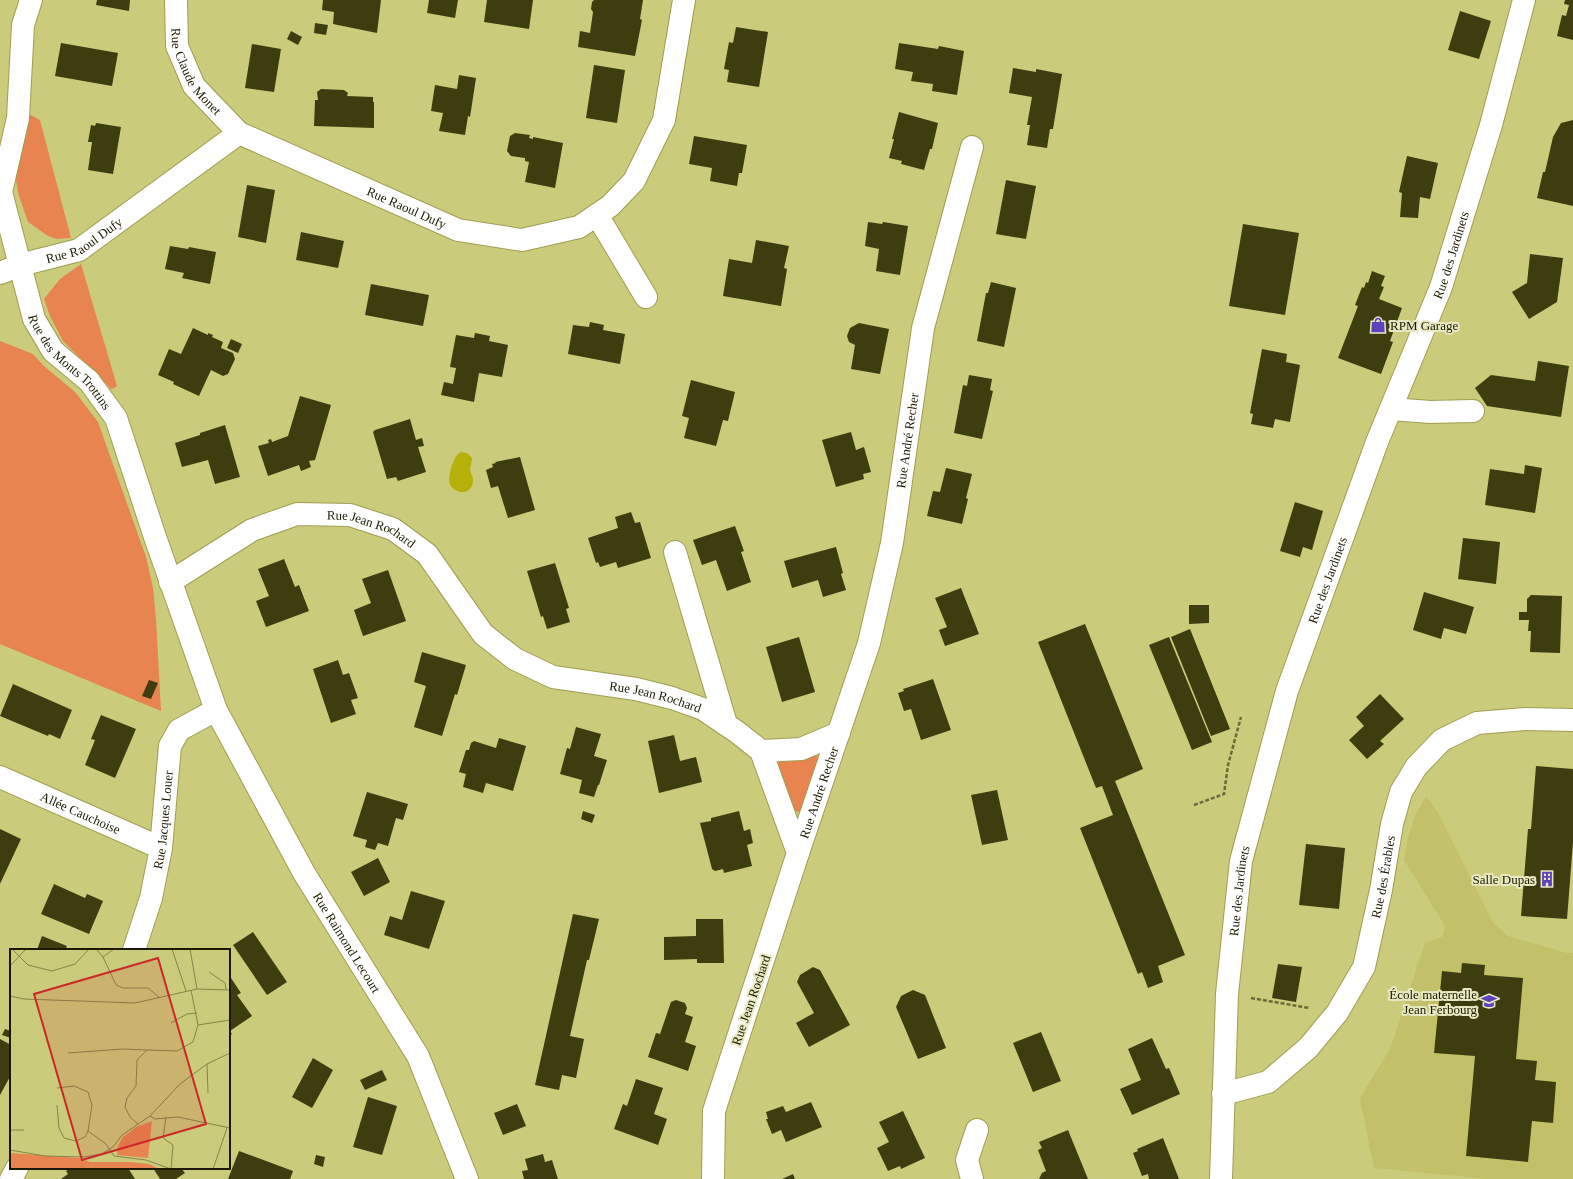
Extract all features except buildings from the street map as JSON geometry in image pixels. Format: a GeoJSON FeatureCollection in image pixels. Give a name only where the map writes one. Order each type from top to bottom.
{"type":"FeatureCollection","features":[{"type":"Feature","properties":{"kind":"street","name":"Rue des Monts Trottins"},"geometry":{"type":"LineString","coordinates":[[31,0],[23,25],[18,118],[2,192],[34,319],[53,351],[89,381],[116,418],[170,582],[216,710]]}},
{"type":"Feature","properties":{"kind":"street","name":"Rue Claude Monet"},"geometry":{"type":"LineString","coordinates":[[176,0],[177,46],[194,86],[239,133]]}},
{"type":"Feature","properties":{"kind":"street","name":"Rue Raoul Dufy"},"geometry":{"type":"LineString","coordinates":[[0,273],[20,265],[79,250],[239,133],[458,230],[522,240],[579,226],[610,206],[634,181],[664,120],[684,0]]}},
{"type":"Feature","properties":{"kind":"street","name":"Rue des Jardinets"},"geometry":{"type":"LineString","coordinates":[[1221,1179],[1226,994],[1241,861],[1287,691],[1377,442],[1441,287],[1490,125],[1524,0]]}},
{"type":"Feature","properties":{"kind":"street","name":"Rue André Recher"},"geometry":{"type":"LineString","coordinates":[[798,852],[869,643],[892,543],[923,328],[972,147]]}},
{"type":"Feature","properties":{"kind":"street"},"geometry":{"type":"LineString","coordinates":[[597,215],[646,297]]}},
{"type":"Feature","properties":{"kind":"street"},"geometry":{"type":"LineString","coordinates":[[1391,409],[1430,412],[1473,411]]}},
{"type":"Feature","properties":{"kind":"street","name":"Rue Jean Rochard"},"geometry":{"type":"LineString","coordinates":[[170,582],[252,530],[297,514],[350,515],[393,529],[427,554],[483,634],[515,659],[553,677],[636,689],[672,698],[703,709],[726,724],[761,752]]}},
{"type":"Feature","properties":{"kind":"street"},"geometry":{"type":"LineString","coordinates":[[675,552],[726,724]]}},
{"type":"Feature","properties":{"kind":"street","name":"Rue Jacques Louer"},"geometry":{"type":"LineString","coordinates":[[134,949],[151,898],[161,848],[170,746],[179,730],[216,710]]}},
{"type":"Feature","properties":{"kind":"street","name":"Rue Raimond Lecourt"},"geometry":{"type":"LineString","coordinates":[[216,710],[304,874],[418,1056],[467,1179]]}},
{"type":"Feature","properties":{"kind":"street","name":"Rue des Érables"},"geometry":{"type":"LineString","coordinates":[[1224,1094],[1268,1082],[1308,1048],[1337,1013],[1364,966],[1381,890],[1392,824],[1401,792],[1416,767],[1442,740],[1477,723],[1524,719],[1573,720]]}},
{"type":"Feature","properties":{"kind":"street","name":"Rue André Recher"},"geometry":{"type":"LineString","coordinates":[[761,752],[801,749],[839,733]]}},
{"type":"Feature","properties":{"kind":"street"},"geometry":{"type":"LineString","coordinates":[[761,752],[798,852]]}},
{"type":"Feature","properties":{"kind":"street","name":"Allée Cauchoise"},"geometry":{"type":"LineString","coordinates":[[0,777],[161,848]]}},
{"type":"Feature","properties":{"kind":"street","name":"Rue Jean Rochard"},"geometry":{"type":"LineString","coordinates":[[713,1179],[714,1111],[798,852]]}},
{"type":"Feature","properties":{"kind":"street"},"geometry":{"type":"LineString","coordinates":[[972,1179],[967,1160],[977,1130]]}},
{"type":"Feature","properties":{"kind":"street"},"geometry":{"type":"LineString","coordinates":[[11,1179],[16,1169]]}},
{"type":"Feature","properties":{"kind":"path"},"geometry":{"type":"LineString","coordinates":[[1194,806],[1224,794],[1228,765],[1241,717]]}},
{"type":"Feature","properties":{"kind":"path"},"geometry":{"type":"LineString","coordinates":[[1272,1001],[1337,1013]]}},
{"type":"Feature","properties":{"kind":"shaded area"},"geometry":{"type":"Polygon","coordinates":[[[31,115],[40,120],[71,238],[57,239],[48,236],[28,222],[18,193],[15,173],[29,117],[31,115]]]}},
{"type":"Feature","properties":{"kind":"shaded area"},"geometry":{"type":"Polygon","coordinates":[[[81,264],[117,386],[111,389],[63,341],[50,316],[44,299],[60,279],[81,264]]]}},
{"type":"Feature","properties":{"kind":"shaded area"},"geometry":{"type":"Polygon","coordinates":[[[0,341],[33,354],[44,366],[75,392],[98,422],[146,557],[153,588],[161,711],[0,644],[0,341]]]}},
{"type":"Feature","properties":{"kind":"shaded area"},"geometry":{"type":"Polygon","coordinates":[[[461,452],[467,453],[472,458],[470,470],[473,478],[472,487],[466,492],[454,489],[449,482],[454,461],[461,452]]]}},
{"type":"Feature","properties":{"kind":"shaded area"},"geometry":{"type":"Polygon","coordinates":[[[816,754],[820,763],[801,812],[793,811],[776,766],[783,759],[788,757],[816,754]]]}},
{"type":"Feature","properties":{"kind":"shaded area","name":"École maternelle Jean Ferbourg"},"geometry":{"type":"Polygon","coordinates":[[[1426,796],[1439,814],[1494,924],[1508,936],[1567,953],[1573,953],[1573,1179],[1488,1179],[1374,1168],[1360,1098],[1390,1049],[1425,943],[1442,937],[1445,926],[1404,860],[1408,838],[1415,816],[1426,796]]]}},
{"type":"Feature","properties":{"kind":"place","name":"RPM Garage"},"geometry":{"type":"Point","coordinates":[1378,325]}},
{"type":"Feature","properties":{"kind":"place","name":"Salle Dupas"},"geometry":{"type":"Point","coordinates":[1547,879]}},
{"type":"Feature","properties":{"kind":"place","name":"École maternelle Jean Ferbourg"},"geometry":{"type":"Point","coordinates":[1489,1001]}}]}
